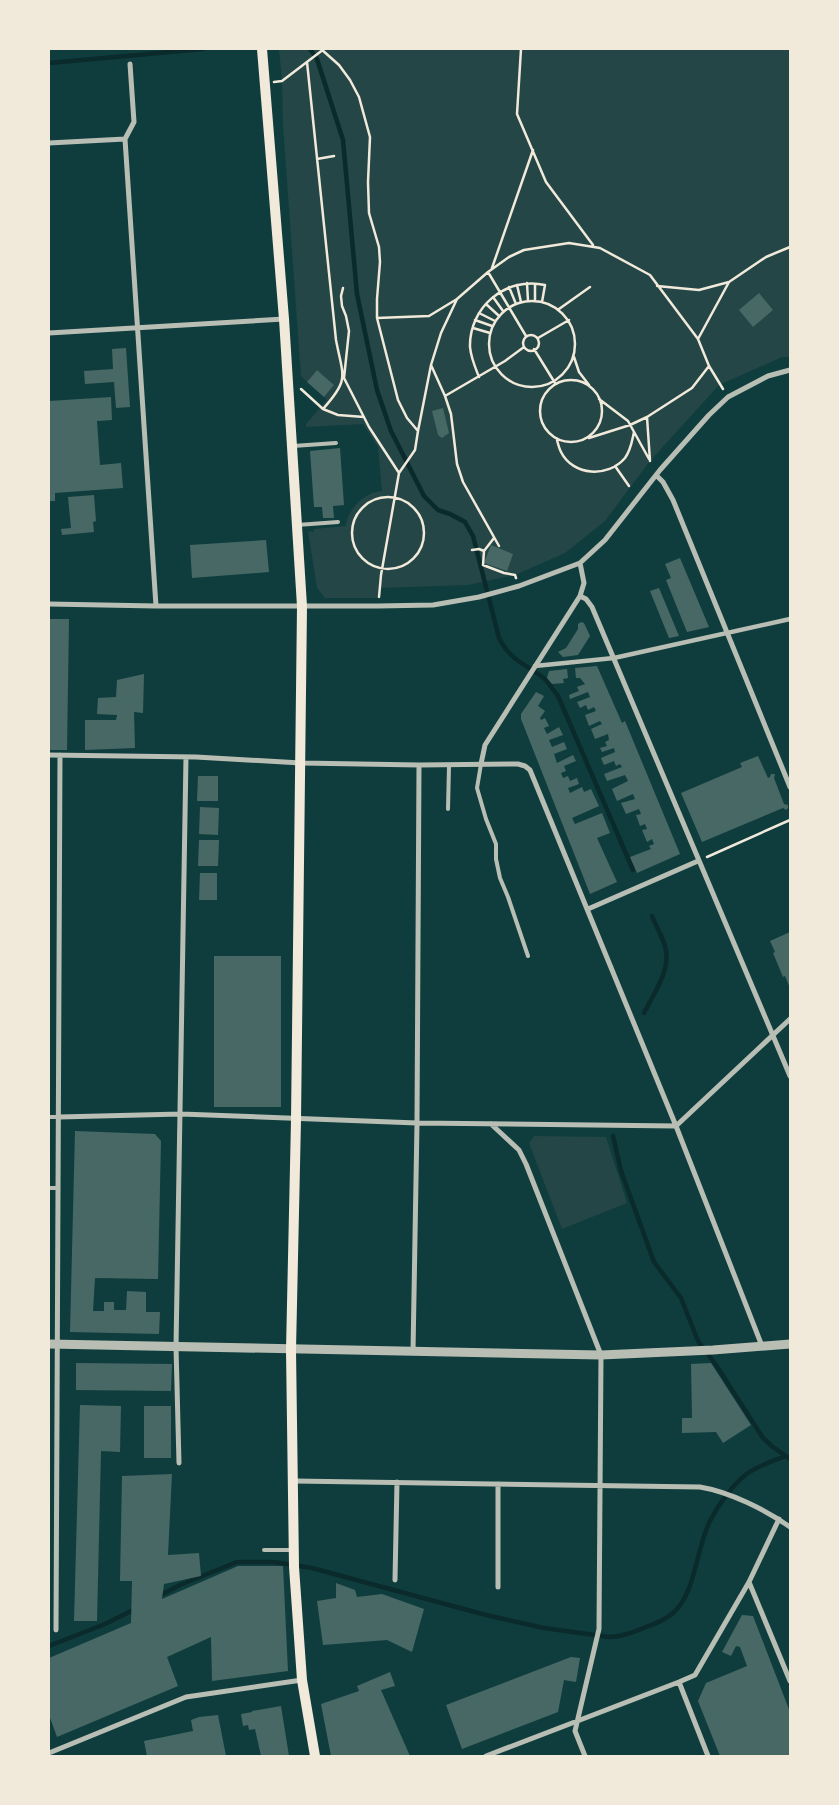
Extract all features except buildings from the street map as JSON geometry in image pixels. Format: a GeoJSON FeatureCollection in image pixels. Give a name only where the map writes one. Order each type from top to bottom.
{"type":"FeatureCollection","features":[{"type":"Feature","properties":{"kind":"main road"},"geometry":{"type":"LineString","coordinates":[[263,50],[284,319],[302,606],[296,1120],[291,1350],[294,1558],[302,1680],[316,1756]]}},
{"type":"Feature","properties":{"kind":"street"},"geometry":{"type":"LineString","coordinates":[[130,64],[134,122],[125,139],[156,606]]}},
{"type":"Feature","properties":{"kind":"street"},"geometry":{"type":"LineString","coordinates":[[49,144],[125,139]]}},
{"type":"Feature","properties":{"kind":"street"},"geometry":{"type":"LineString","coordinates":[[49,333],[284,319]]}},
{"type":"Feature","properties":{"kind":"street"},"geometry":{"type":"LineString","coordinates":[[49,604],[156,606],[433,605],[495,594],[580,563],[604,540],[660,470],[709,415],[728,397],[768,376],[790,370]]}},
{"type":"Feature","properties":{"kind":"street"},"geometry":{"type":"LineString","coordinates":[[656,476],[664,482],[673,500],[790,787]]}},
{"type":"Feature","properties":{"kind":"street"},"geometry":{"type":"LineString","coordinates":[[481,764],[485,745],[580,596],[584,584],[580,563]]}},
{"type":"Feature","properties":{"kind":"street"},"geometry":{"type":"LineString","coordinates":[[580,596],[586,599],[592,607],[790,1076]]}},
{"type":"Feature","properties":{"kind":"street"},"geometry":{"type":"LineString","coordinates":[[535,666],[614,658],[790,619]]}},
{"type":"Feature","properties":{"kind":"street"},"geometry":{"type":"LineString","coordinates":[[49,755],[196,757],[301,763],[449,766],[518,764],[530,770],[676,1126],[762,1346]]}},
{"type":"Feature","properties":{"kind":"street"},"geometry":{"type":"LineString","coordinates":[[56,1630],[53,1344],[59,1117],[60,755]]}},
{"type":"Feature","properties":{"kind":"street"},"geometry":{"type":"LineString","coordinates":[[180,1463],[176,1347],[186,757]]}},
{"type":"Feature","properties":{"kind":"street"},"geometry":{"type":"LineString","coordinates":[[413,1353],[417,1123],[419,765]]}},
{"type":"Feature","properties":{"kind":"street"},"geometry":{"type":"LineString","coordinates":[[588,909],[698,860]]}},
{"type":"Feature","properties":{"kind":"street"},"geometry":{"type":"LineString","coordinates":[[59,1117],[181,1114],[296,1120],[417,1123],[676,1126],[790,1019]]}},
{"type":"Feature","properties":{"kind":"street"},"geometry":{"type":"LineString","coordinates":[[491,1124],[519,1150],[526,1164],[601,1356],[599,1629],[575,1731],[585,1756]]}},
{"type":"Feature","properties":{"kind":"street"},"geometry":{"type":"LineString","coordinates":[[53,1344],[601,1356],[790,1344]]}},
{"type":"Feature","properties":{"kind":"street"},"geometry":{"type":"LineString","coordinates":[[294,1481],[700,1487],[715,1490],[736,1498],[779,1518],[790,1527]]}},
{"type":"Feature","properties":{"kind":"street"},"geometry":{"type":"LineString","coordinates":[[395,1580],[396,1482]]}},
{"type":"Feature","properties":{"kind":"street"},"geometry":{"type":"LineString","coordinates":[[498,1484],[498,1587]]}},
{"type":"Feature","properties":{"kind":"street"},"geometry":{"type":"LineString","coordinates":[[486,1756],[694,1675],[749,1582],[779,1518]]}},
{"type":"Feature","properties":{"kind":"street"},"geometry":{"type":"LineString","coordinates":[[749,1582],[790,1681]]}},
{"type":"Feature","properties":{"kind":"street"},"geometry":{"type":"LineString","coordinates":[[49,1753],[186,1697],[302,1680]]}},
{"type":"Feature","properties":{"kind":"street"},"geometry":{"type":"LineString","coordinates":[[679,1682],[708,1756]]}},
{"type":"Feature","properties":{"kind":"lane"},"geometry":{"type":"LineString","coordinates":[[292,446],[336,443]]}},
{"type":"Feature","properties":{"kind":"lane"},"geometry":{"type":"LineString","coordinates":[[297,525],[338,522]]}},
{"type":"Feature","properties":{"kind":"lane"},"geometry":{"type":"LineString","coordinates":[[196,750],[196,757]]}},
{"type":"Feature","properties":{"kind":"lane"},"geometry":{"type":"LineString","coordinates":[[481,764],[477,788],[496,844],[496,859],[500,878],[528,956]]}},
{"type":"Feature","properties":{"kind":"lane"},"geometry":{"type":"LineString","coordinates":[[448,808],[449,766]]}},
{"type":"Feature","properties":{"kind":"lane"},"geometry":{"type":"LineString","coordinates":[[49,1118],[59,1117]]}},
{"type":"Feature","properties":{"kind":"lane"},"geometry":{"type":"LineString","coordinates":[[49,1188],[58,1188]]}},
{"type":"Feature","properties":{"kind":"lane"},"geometry":{"type":"LineString","coordinates":[[264,1550],[294,1558]]}},
{"type":"Feature","properties":{"kind":"path"},"geometry":{"type":"LineString","coordinates":[[520,49],[517,114],[546,182],[593,246]]}},
{"type":"Feature","properties":{"kind":"path"},"geometry":{"type":"LineString","coordinates":[[265,83],[282,82],[321,50],[339,64],[359,97],[370,137],[369,213],[379,247],[377,318],[398,400],[407,418],[418,431]]}},
{"type":"Feature","properties":{"kind":"path"},"geometry":{"type":"LineString","coordinates":[[306,62],[336,340],[344,378],[364,417],[399,473]]}},
{"type":"Feature","properties":{"kind":"path"},"geometry":{"type":"LineString","coordinates":[[492,269],[532,150]]}},
{"type":"Feature","properties":{"kind":"path"},"geometry":{"type":"LineString","coordinates":[[317,159],[334,156]]}},
{"type":"Feature","properties":{"kind":"path"},"geometry":{"type":"LineString","coordinates":[[377,318],[429,316],[457,300],[492,269],[509,257],[524,250],[569,243],[593,246],[650,276],[698,339],[708,366],[728,397]]}},
{"type":"Feature","properties":{"kind":"path"},"geometry":{"type":"LineString","coordinates":[[657,286],[699,290],[729,282],[766,257],[790,247]]}},
{"type":"Feature","properties":{"kind":"path"},"geometry":{"type":"LineString","coordinates":[[488,272],[526,336]]}},
{"type":"Feature","properties":{"kind":"path"},"geometry":{"type":"LineString","coordinates":[[698,339],[729,282]]}},
{"type":"Feature","properties":{"kind":"path"},"geometry":{"type":"LineString","coordinates":[[527,283],[528,301]]}},
{"type":"Feature","properties":{"kind":"path"},"geometry":{"type":"LineString","coordinates":[[479,377],[470,348],[475,320],[486,304],[500,291],[527,283],[545,285],[542,302]]}},
{"type":"Feature","properties":{"kind":"path"},"geometry":{"type":"LineString","coordinates":[[535,301],[536,284]]}},
{"type":"Feature","properties":{"kind":"path"},"geometry":{"type":"LineString","coordinates":[[517,285],[521,302]]}},
{"type":"Feature","properties":{"kind":"path"},"geometry":{"type":"LineString","coordinates":[[559,310],[590,287]]}},
{"type":"Feature","properties":{"kind":"path"},"geometry":{"type":"LineString","coordinates":[[323,409],[338,392],[344,378],[349,331],[342,306],[341,296],[343,288]]}},
{"type":"Feature","properties":{"kind":"path"},"geometry":{"type":"LineString","coordinates":[[509,288],[516,304]]}},
{"type":"Feature","properties":{"kind":"path"},"geometry":{"type":"LineString","coordinates":[[493,297],[503,311]]}},
{"type":"Feature","properties":{"kind":"path"},"geometry":{"type":"LineString","coordinates":[[378,606],[382,569],[399,473],[415,450],[431,364],[441,332],[457,300]]}},
{"type":"Feature","properties":{"kind":"path"},"geometry":{"type":"LineString","coordinates":[[590,386],[580,381],[570,380],[555,383],[542,386],[528,387],[514,384],[502,376],[494,366],[489,352],[488,339],[498,315],[509,306],[521,302],[535,301],[542,302],[559,310],[569,320],[574,334],[575,347],[572,361],[565,372],[555,383],[544,395],[540,404],[539,415],[542,425],[557,440],[576,442],[630,425],[647,417],[692,388],[708,366]]}},
{"type":"Feature","properties":{"kind":"path"},"geometry":{"type":"LineString","coordinates":[[486,304],[498,315]]}},
{"type":"Feature","properties":{"kind":"path"},"geometry":{"type":"LineString","coordinates":[[332,306],[342,306]]}},
{"type":"Feature","properties":{"kind":"path"},"geometry":{"type":"LineString","coordinates":[[479,313],[495,321]]}},
{"type":"Feature","properties":{"kind":"path"},"geometry":{"type":"LineString","coordinates":[[475,320],[492,326]]}},
{"type":"Feature","properties":{"kind":"path"},"geometry":{"type":"LineString","coordinates":[[537,339],[569,320]]}},
{"type":"Feature","properties":{"kind":"path"},"geometry":{"type":"LineString","coordinates":[[473,328],[490,333]]}},
{"type":"Feature","properties":{"kind":"path"},"geometry":{"type":"LineString","coordinates":[[532,335],[537,339],[538,344],[534,349],[528,350],[524,346],[523,342],[526,336],[532,335]]}},
{"type":"Feature","properties":{"kind":"path"},"geometry":{"type":"LineString","coordinates":[[446,396],[505,361],[524,346]]}},
{"type":"Feature","properties":{"kind":"path"},"geometry":{"type":"LineString","coordinates":[[534,349],[555,383]]}},
{"type":"Feature","properties":{"kind":"path"},"geometry":{"type":"LineString","coordinates":[[573,355],[579,372],[599,398],[628,421],[650,461],[660,470]]}},
{"type":"Feature","properties":{"kind":"path"},"geometry":{"type":"LineString","coordinates":[[431,364],[446,396],[451,414],[457,464],[463,482],[499,546]]}},
{"type":"Feature","properties":{"kind":"path"},"geometry":{"type":"LineString","coordinates":[[288,379],[323,409],[338,415],[364,417]]}},
{"type":"Feature","properties":{"kind":"path"},"geometry":{"type":"LineString","coordinates":[[586,439],[600,424],[602,413],[599,398]]}},
{"type":"Feature","properties":{"kind":"path"},"geometry":{"type":"LineString","coordinates":[[647,417],[650,461]]}},
{"type":"Feature","properties":{"kind":"path"},"geometry":{"type":"LineString","coordinates":[[557,440],[561,453],[572,464],[585,472],[602,472],[624,459],[629,450],[634,432]]}},
{"type":"Feature","properties":{"kind":"path"},"geometry":{"type":"LineString","coordinates":[[614,466],[629,486]]}},
{"type":"Feature","properties":{"kind":"path"},"geometry":{"type":"LineString","coordinates":[[383,497],[394,497],[413,507],[422,521],[424,537],[422,548],[416,557],[407,564],[397,568],[382,569],[366,562],[359,555],[352,535],[353,524],[357,514],[373,500],[383,497]]}},
{"type":"Feature","properties":{"kind":"path"},"geometry":{"type":"LineString","coordinates":[[494,538],[484,551],[483,565],[514,575],[519,586]]}},
{"type":"Feature","properties":{"kind":"path"},"geometry":{"type":"LineString","coordinates":[[472,550],[480,549],[484,551]]}},
{"type":"Feature","properties":{"kind":"path"},"geometry":{"type":"LineString","coordinates":[[698,860],[790,820]]}},
{"type":"Feature","properties":{"kind":"shaded area"},"geometry":{"type":"Polygon","coordinates":[[[279,49],[790,49],[790,357],[782,357],[719,385],[650,461],[605,521],[565,553],[515,575],[468,585],[379,588],[378,598],[325,598],[317,588],[308,531],[314,532],[314,529],[346,526],[348,517],[358,503],[371,493],[382,491],[378,447],[363,424],[306,427],[306,424],[327,400],[324,397],[334,385],[317,370],[307,382],[301,376],[279,49]]]}},
{"type":"Feature","properties":{"kind":"shaded area"},"geometry":{"type":"Polygon","coordinates":[[[534,1136],[606,1137],[627,1203],[562,1229],[529,1143],[534,1136]]]}},
{"type":"Feature","properties":{"kind":"waterway"},"geometry":{"type":"LineString","coordinates":[[49,63],[203,49]]}},
{"type":"Feature","properties":{"kind":"waterway"},"geometry":{"type":"LineString","coordinates":[[310,49],[317,59],[343,140],[357,294],[377,390],[391,431],[424,496],[438,510],[465,522],[473,536],[499,638],[514,658],[546,680],[558,696],[633,870]]}},
{"type":"Feature","properties":{"kind":"waterway"},"geometry":{"type":"LineString","coordinates":[[644,1013],[661,981],[667,955],[652,916]]}},
{"type":"Feature","properties":{"kind":"waterway"},"geometry":{"type":"LineString","coordinates":[[613,1136],[621,1171],[654,1262],[681,1298],[698,1341],[716,1365],[763,1438],[790,1459]]}},
{"type":"Feature","properties":{"kind":"waterway"},"geometry":{"type":"LineString","coordinates":[[157,1597],[180,1585],[237,1562],[274,1562],[312,1568],[486,1615],[544,1628],[609,1637],[623,1635],[656,1623],[673,1613],[687,1594],[710,1521],[731,1489],[748,1473],[762,1465],[786,1456]]}},
{"type":"Feature","properties":{"kind":"waterway"},"geometry":{"type":"LineString","coordinates":[[49,1646],[105,1624],[135,1609]]}}]}
